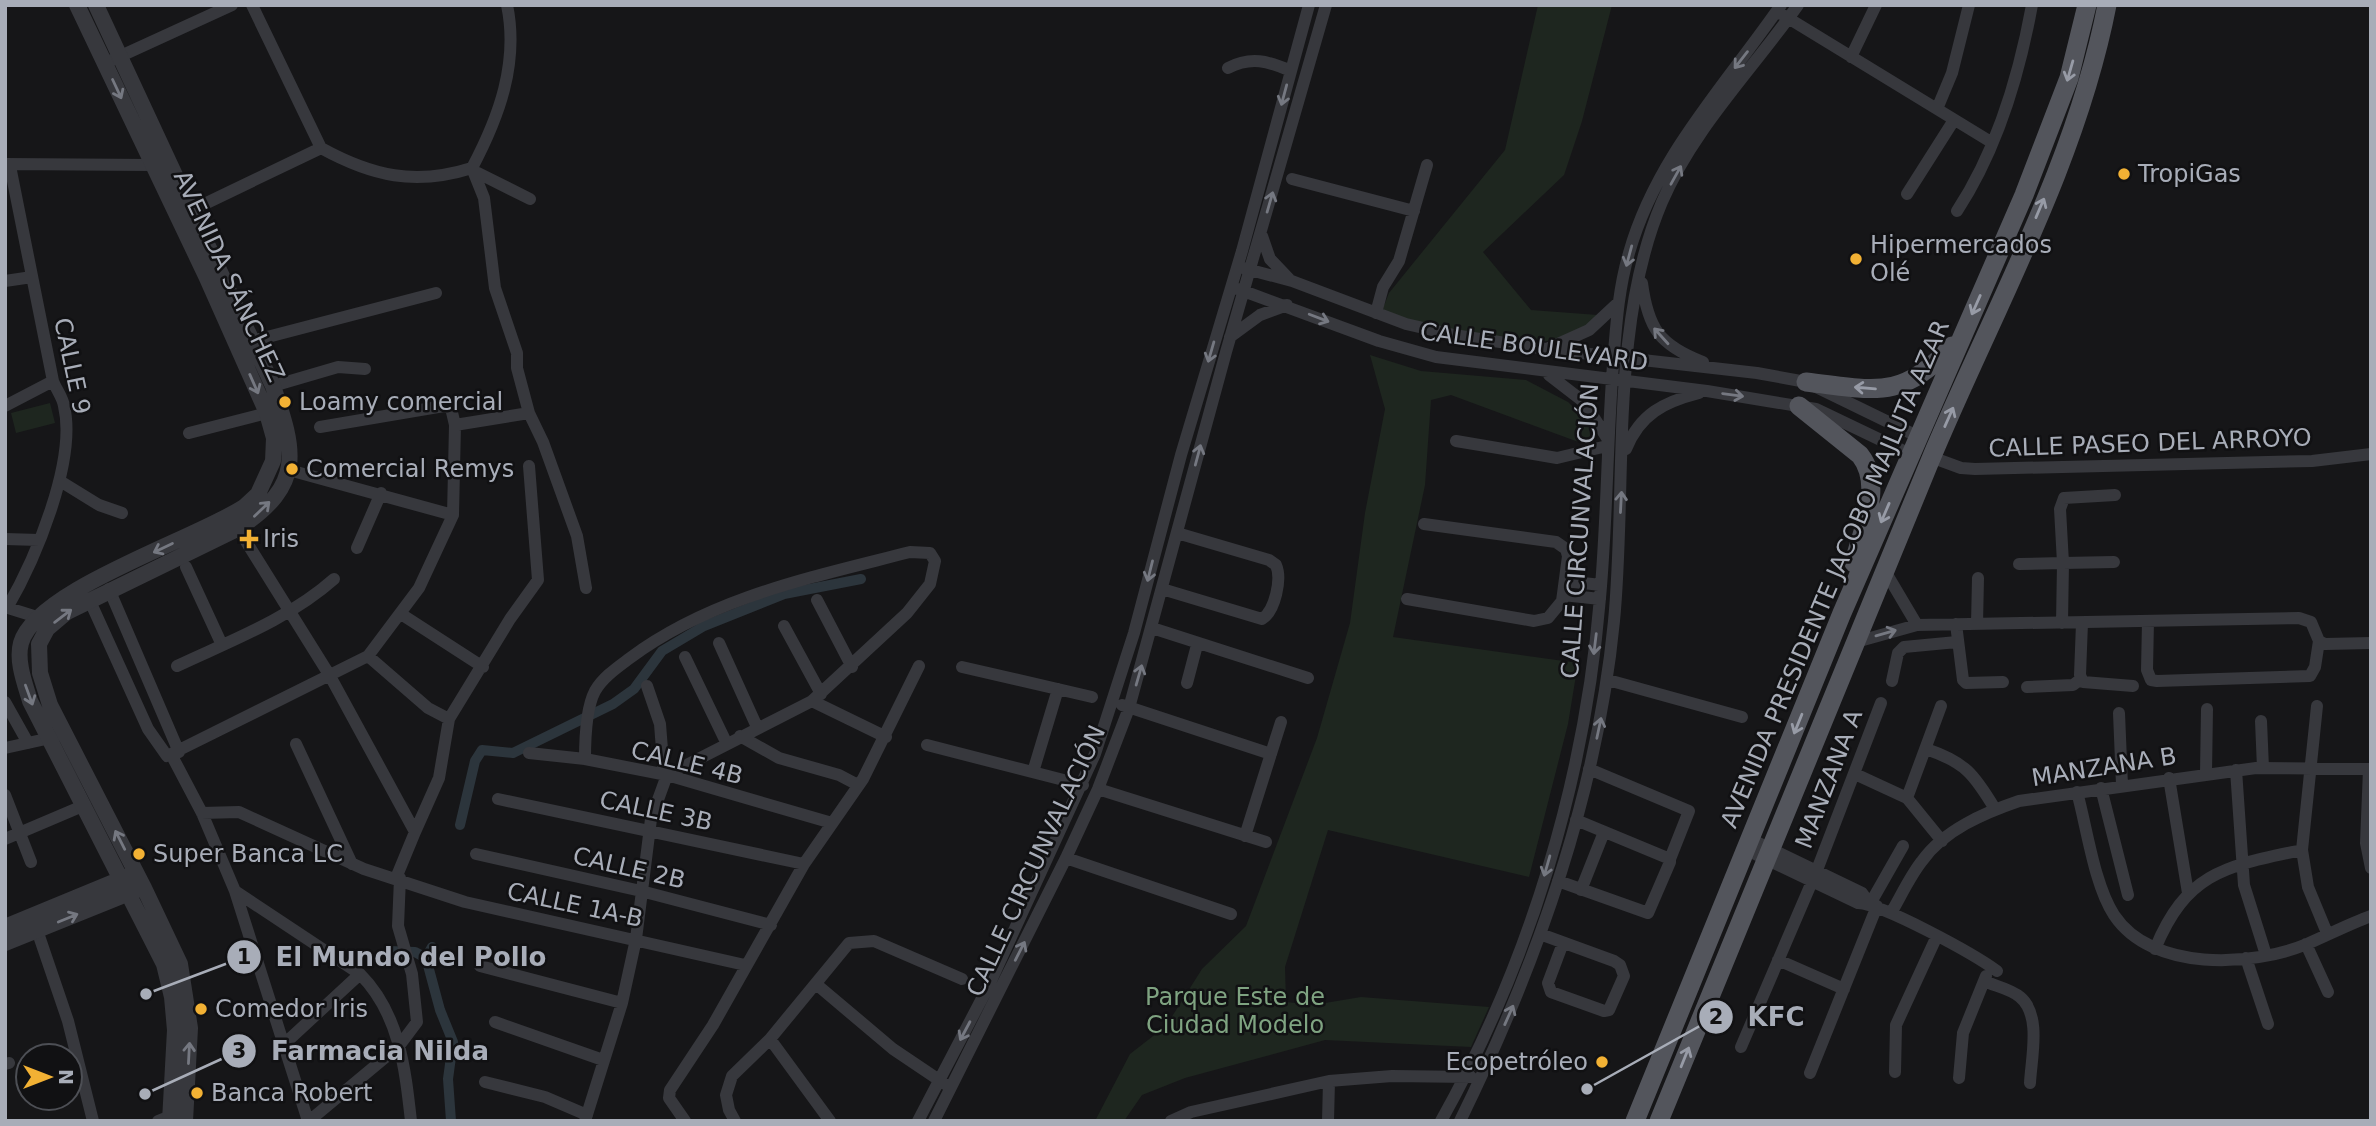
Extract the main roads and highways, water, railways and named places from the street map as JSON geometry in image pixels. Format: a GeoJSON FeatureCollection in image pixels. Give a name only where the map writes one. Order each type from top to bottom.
{"type":"FeatureCollection","features":[{"type":"Feature","properties":{"kind":"main road","name":"AVENIDA PRESIDENTE JACOBO MAJLUTA AZAR"},"geometry":{"type":"LineString","coordinates":[[1659,1121],[1885,571],[1921,450],[1962,335],[2055,118],[2087,5]]}},
{"type":"Feature","properties":{"kind":"main road","name":"AVENIDA PRESIDENTE JACOBO MAJLUTA AZAR"},"geometry":{"type":"LineString","coordinates":[[1635,1121],[1842,613],[2078,116],[2099,48],[2107,5]]}},
{"type":"Feature","properties":{"kind":"main road"},"geometry":{"type":"LineString","coordinates":[[1806,382],[1872,388],[1901,386],[1929,370],[1962,335]]}},
{"type":"Feature","properties":{"kind":"main road"},"geometry":{"type":"LineString","coordinates":[[1799,406],[1860,455],[1870,473],[1873,491],[1842,613]]}},
{"type":"Feature","properties":{"kind":"waterway"},"geometry":{"type":"LineString","coordinates":[[460,825],[475,761],[482,750],[513,753],[613,704],[634,689],[662,651],[704,626],[784,594],[861,579]]}},
{"type":"Feature","properties":{"kind":"waterway"},"geometry":{"type":"LineString","coordinates":[[389,951],[415,952],[426,958],[432,947]]}},
{"type":"Feature","properties":{"kind":"waterway"},"geometry":{"type":"LineString","coordinates":[[426,958],[440,1010],[453,1042],[448,1079],[451,1121]]}},
{"type":"Feature","properties":{"kind":"place","name":"TropiGas"},"geometry":{"type":"Point","coordinates":[2124,174]}},
{"type":"Feature","properties":{"kind":"place","name":"Hipermercados Olé"},"geometry":{"type":"Point","coordinates":[1856,259]}},
{"type":"Feature","properties":{"kind":"place","name":"Loamy comercial"},"geometry":{"type":"Point","coordinates":[285,402]}},
{"type":"Feature","properties":{"kind":"place","name":"Comercial Remys"},"geometry":{"type":"Point","coordinates":[292,469]}},
{"type":"Feature","properties":{"kind":"place","name":"Iris"},"geometry":{"type":"Point","coordinates":[249,539]}},
{"type":"Feature","properties":{"kind":"place","name":"Super Banca LC"},"geometry":{"type":"Point","coordinates":[139,854]}},
{"type":"Feature","properties":{"kind":"place","name":"El Mundo del Pollo"},"geometry":{"type":"Point","coordinates":[146,994]}},
{"type":"Feature","properties":{"kind":"place","name":"Comedor Iris"},"geometry":{"type":"Point","coordinates":[201,1009]}},
{"type":"Feature","properties":{"kind":"place","name":"Ecopetróleo"},"geometry":{"type":"Point","coordinates":[1602,1062]}},
{"type":"Feature","properties":{"kind":"place","name":"KFC"},"geometry":{"type":"Point","coordinates":[1587,1089]}},
{"type":"Feature","properties":{"kind":"place","name":"Banca Robert"},"geometry":{"type":"Point","coordinates":[197,1093]}},
{"type":"Feature","properties":{"kind":"place","name":"Farmacia Nilda"},"geometry":{"type":"Point","coordinates":[145,1094]}},
{"type":"Feature","properties":{"kind":"park label","name":"Parque Este de Ciudad Modelo"},"geometry":{"type":"Point","coordinates":[1235,1011]}}]}
